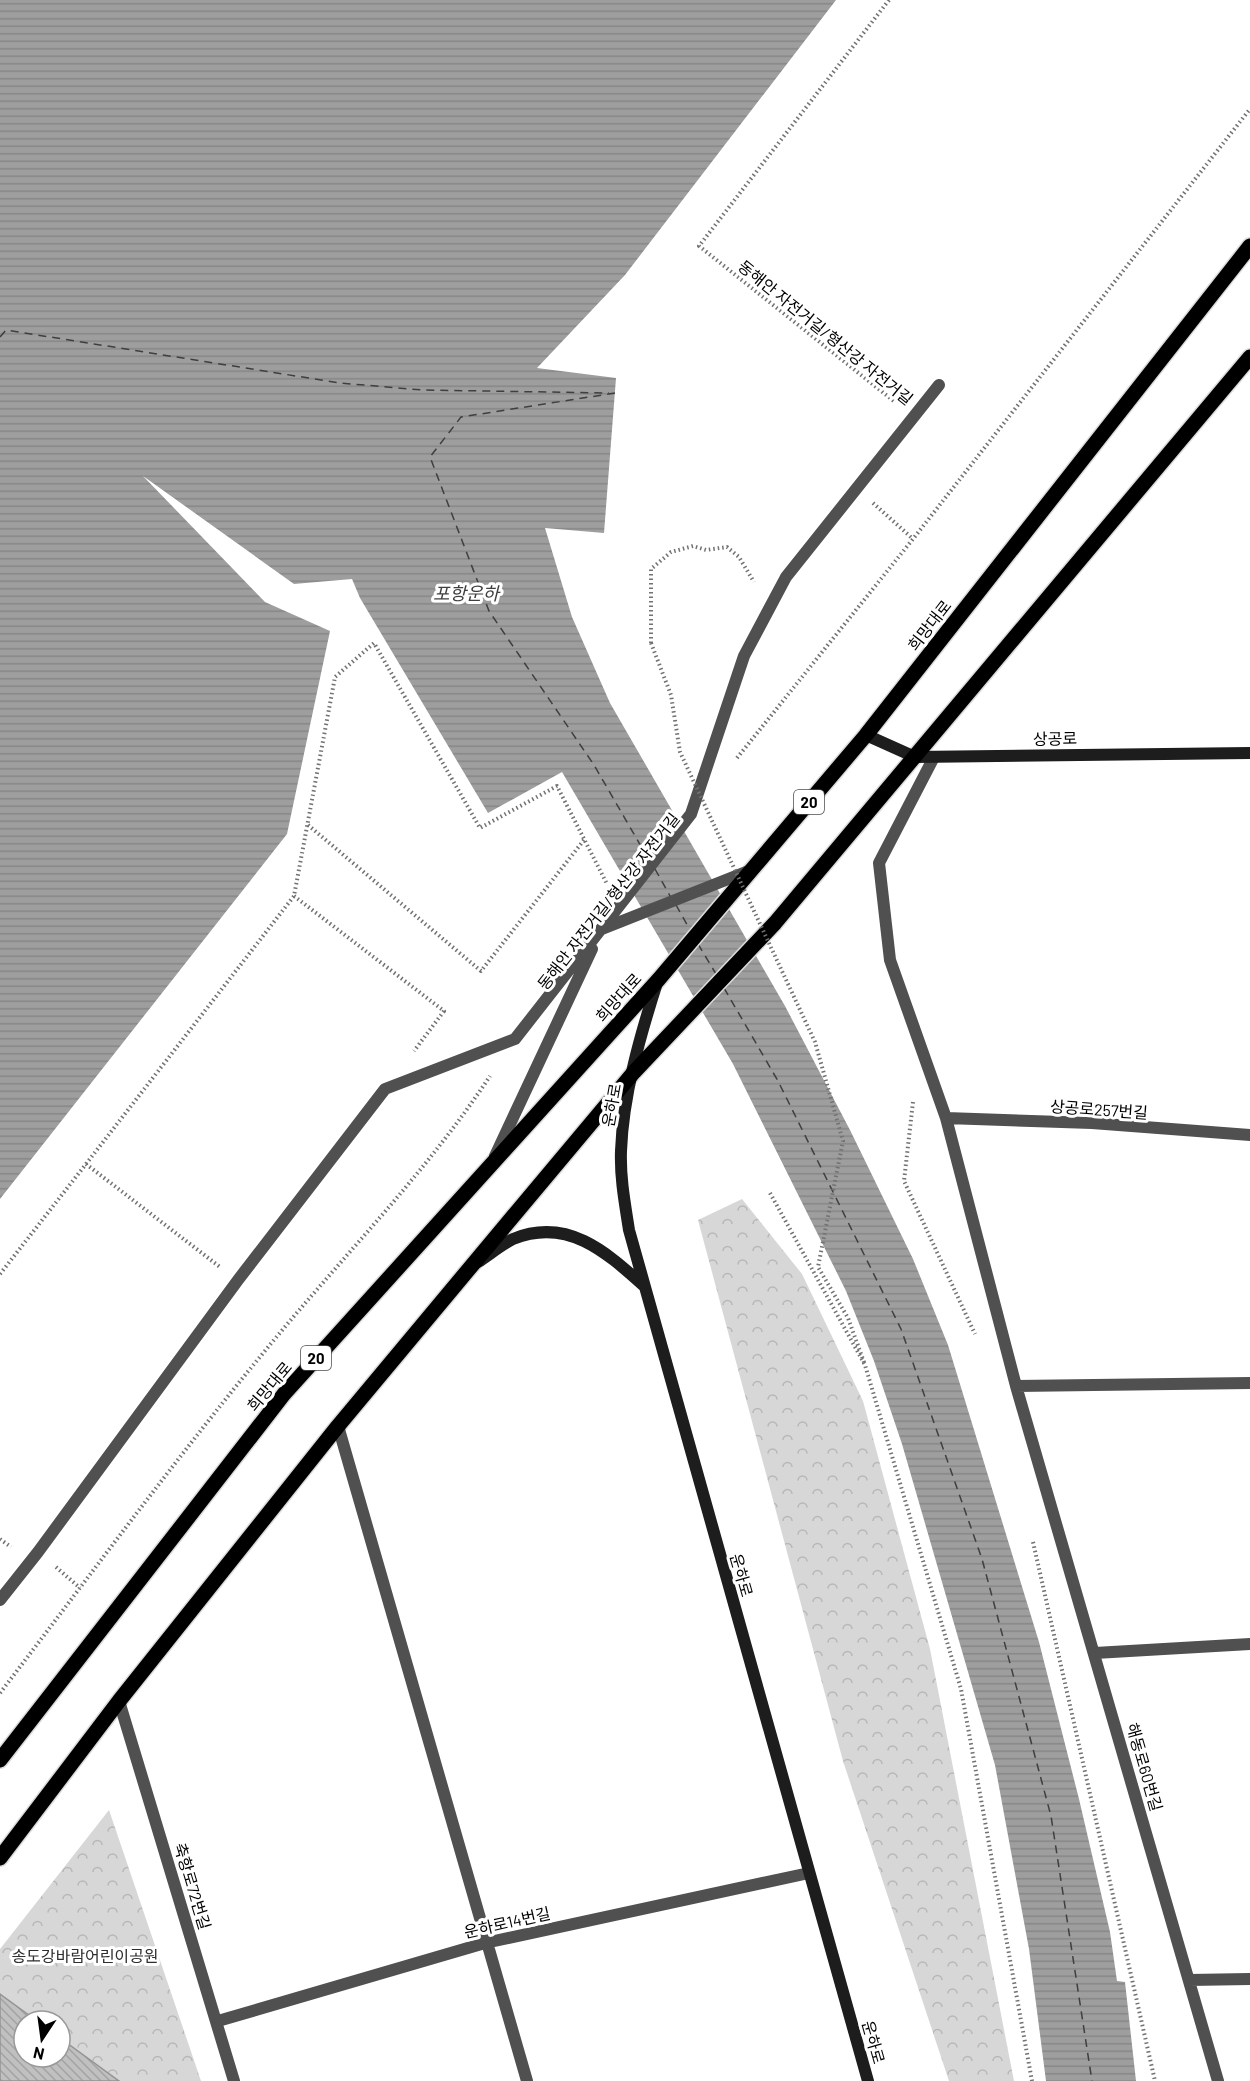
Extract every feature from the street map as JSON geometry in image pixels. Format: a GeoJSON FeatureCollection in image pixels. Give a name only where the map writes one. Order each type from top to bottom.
{"type":"FeatureCollection","features":[{"type":"Feature","properties":{"kind":"main road","name":"희망대로"},"geometry":{"type":"LineString","coordinates":[[0,1760],[284,1394],[659,979],[866,735],[1250,246]]}},
{"type":"Feature","properties":{"kind":"main road"},"geometry":{"type":"LineString","coordinates":[[0,1858],[119,1701],[338,1426],[634,1072],[775,923],[1250,357]]}},
{"type":"Feature","properties":{"kind":"street"},"geometry":{"type":"LineString","coordinates":[[702,783],[744,656],[786,577],[939,385]]}},
{"type":"Feature","properties":{"kind":"street","name":"상공로"},"geometry":{"type":"LineString","coordinates":[[866,735],[915,757],[1250,753]]}},
{"type":"Feature","properties":{"kind":"street","name":"해동로60번길"},"geometry":{"type":"LineString","coordinates":[[934,757],[879,863],[890,960],[946,1118],[1016,1386],[1218,2081]]}},
{"type":"Feature","properties":{"kind":"street"},"geometry":{"type":"LineString","coordinates":[[0,1600],[38,1552],[238,1280],[385,1089],[515,1039],[693,809]]}},
{"type":"Feature","properties":{"kind":"street"},"geometry":{"type":"LineString","coordinates":[[491,1165],[601,929],[752,870]]}},
{"type":"Feature","properties":{"kind":"street","name":"운하로"},"geometry":{"type":"LineString","coordinates":[[659,979],[634,1072],[624,1120],[622,1187],[644,1286],[868,2081]]}},
{"type":"Feature","properties":{"kind":"street","name":"상공로257번길"},"geometry":{"type":"LineString","coordinates":[[946,1118],[1092,1123],[1250,1135]]}},
{"type":"Feature","properties":{"kind":"street"},"geometry":{"type":"LineString","coordinates":[[469,1269],[511,1240],[536,1232],[562,1232],[594,1245],[611,1256],[644,1286]]}},
{"type":"Feature","properties":{"kind":"street"},"geometry":{"type":"LineString","coordinates":[[1016,1386],[1250,1383]]}},
{"type":"Feature","properties":{"kind":"street"},"geometry":{"type":"LineString","coordinates":[[338,1426],[485,1942],[527,2081]]}},
{"type":"Feature","properties":{"kind":"street"},"geometry":{"type":"LineString","coordinates":[[1095,1653],[1250,1644]]}},
{"type":"Feature","properties":{"kind":"street","name":"축항로72번길"},"geometry":{"type":"LineString","coordinates":[[119,1701],[218,2021],[234,2081]]}},
{"type":"Feature","properties":{"kind":"street","name":"운하로14번길"},"geometry":{"type":"LineString","coordinates":[[218,2021],[485,1942],[809,1873]]}},
{"type":"Feature","properties":{"kind":"street"},"geometry":{"type":"LineString","coordinates":[[1189,1980],[1250,1979]]}},
{"type":"Feature","properties":{"kind":"path","name":"동해안 자전거길/형산강 자전거길"},"geometry":{"type":"LineString","coordinates":[[888,0],[699,246],[914,417]]}},
{"type":"Feature","properties":{"kind":"path"},"geometry":{"type":"LineString","coordinates":[[736,759],[914,538],[1250,109]]}},
{"type":"Feature","properties":{"kind":"path"},"geometry":{"type":"LineString","coordinates":[[856,488],[914,538]]}},
{"type":"Feature","properties":{"kind":"path"},"geometry":{"type":"LineString","coordinates":[[756,589],[739,557],[727,547],[706,550],[693,546],[671,552],[651,569],[651,643],[671,695],[680,752],[814,1042],[843,1141],[818,1267],[848,1318],[865,1365],[961,1689],[1032,2081]]}},
{"type":"Feature","properties":{"kind":"path"},"geometry":{"type":"LineString","coordinates":[[0,1274],[294,896],[335,677],[374,643],[480,828],[557,786],[618,907]]}},
{"type":"Feature","properties":{"kind":"path","name":"동해안 자전거길/형산강 자전거길"},"geometry":{"type":"LineString","coordinates":[[693,809],[702,783]]}},
{"type":"Feature","properties":{"kind":"path"},"geometry":{"type":"LineString","coordinates":[[693,809],[706,796]]}},
{"type":"Feature","properties":{"kind":"path"},"geometry":{"type":"LineString","coordinates":[[307,825],[481,971],[584,840]]}},
{"type":"Feature","properties":{"kind":"path"},"geometry":{"type":"LineString","coordinates":[[294,896],[444,1011],[411,1054]]}},
{"type":"Feature","properties":{"kind":"path"},"geometry":{"type":"LineString","coordinates":[[0,1693],[268,1347],[430,1158],[467,1111],[491,1075]]}},
{"type":"Feature","properties":{"kind":"path"},"geometry":{"type":"LineString","coordinates":[[915,1090],[904,1181],[977,1339]]}},
{"type":"Feature","properties":{"kind":"path"},"geometry":{"type":"LineString","coordinates":[[86,1164],[238,1280]]}},
{"type":"Feature","properties":{"kind":"path"},"geometry":{"type":"LineString","coordinates":[[770,1193],[865,1365]]}},
{"type":"Feature","properties":{"kind":"path"},"geometry":{"type":"LineString","coordinates":[[1031,1533],[1155,2081]]}},
{"type":"Feature","properties":{"kind":"path"},"geometry":{"type":"LineString","coordinates":[[38,1552],[80,1588]]}},
{"type":"Feature","properties":{"kind":"green space"},"geometry":{"type":"Polygon","coordinates":[[[742,1199],[802,1274],[863,1401],[930,1649],[1014,2081],[949,2081],[843,1761],[698,1220],[742,1199]]]}},
{"type":"Feature","properties":{"kind":"green space","name":"송도강바람어린이공원"},"geometry":{"type":"Polygon","coordinates":[[[109,1810],[201,2081],[0,2081],[0,1949],[109,1810]]]}},
{"type":"Feature","properties":{"kind":"water","name":"포항운하"},"geometry":{"type":"Polygon","coordinates":[[[0,0],[836,0],[625,275],[537,368],[616,378],[604,533],[545,528],[572,617],[610,703],[785,1006],[850,1130],[913,1259],[948,1345],[1039,1642],[1110,1932],[1117,1981],[1125,1982],[1136,2081],[1046,2081],[1029,1949],[995,1765],[902,1444],[874,1361],[846,1291],[733,1064],[562,772],[488,813],[360,598],[352,579],[294,584],[143,476],[265,602],[330,631],[287,834],[0,1199],[0,0]]]}},
{"type":"Feature","properties":{"kind":"building"},"geometry":{"type":"Polygon","coordinates":[[[0,1994],[21,2009],[12,2009],[12,2069],[72,2069],[72,2047],[119,2081],[0,2081],[0,1994]]]}},
{"type":"Feature","properties":{"kind":"ferry route"},"geometry":{"type":"LineString","coordinates":[[0,337],[6,330],[340,383],[422,390],[609,393]]}},
{"type":"Feature","properties":{"kind":"ferry route"},"geometry":{"type":"LineString","coordinates":[[615,393],[461,417],[430,457],[489,611],[594,765],[649,860]]}},
{"type":"Feature","properties":{"kind":"ferry route"},"geometry":{"type":"LineString","coordinates":[[655,869],[670,896]]}},
{"type":"Feature","properties":{"kind":"ferry route"},"geometry":{"type":"LineString","coordinates":[[676,905],[690,930]]}},
{"type":"Feature","properties":{"kind":"ferry route"},"geometry":{"type":"LineString","coordinates":[[698,944],[716,974]]}},
{"type":"Feature","properties":{"kind":"ferry route"},"geometry":{"type":"LineString","coordinates":[[724,988],[778,1081],[901,1329],[982,1559],[1051,1816],[1092,2081]]}}]}
